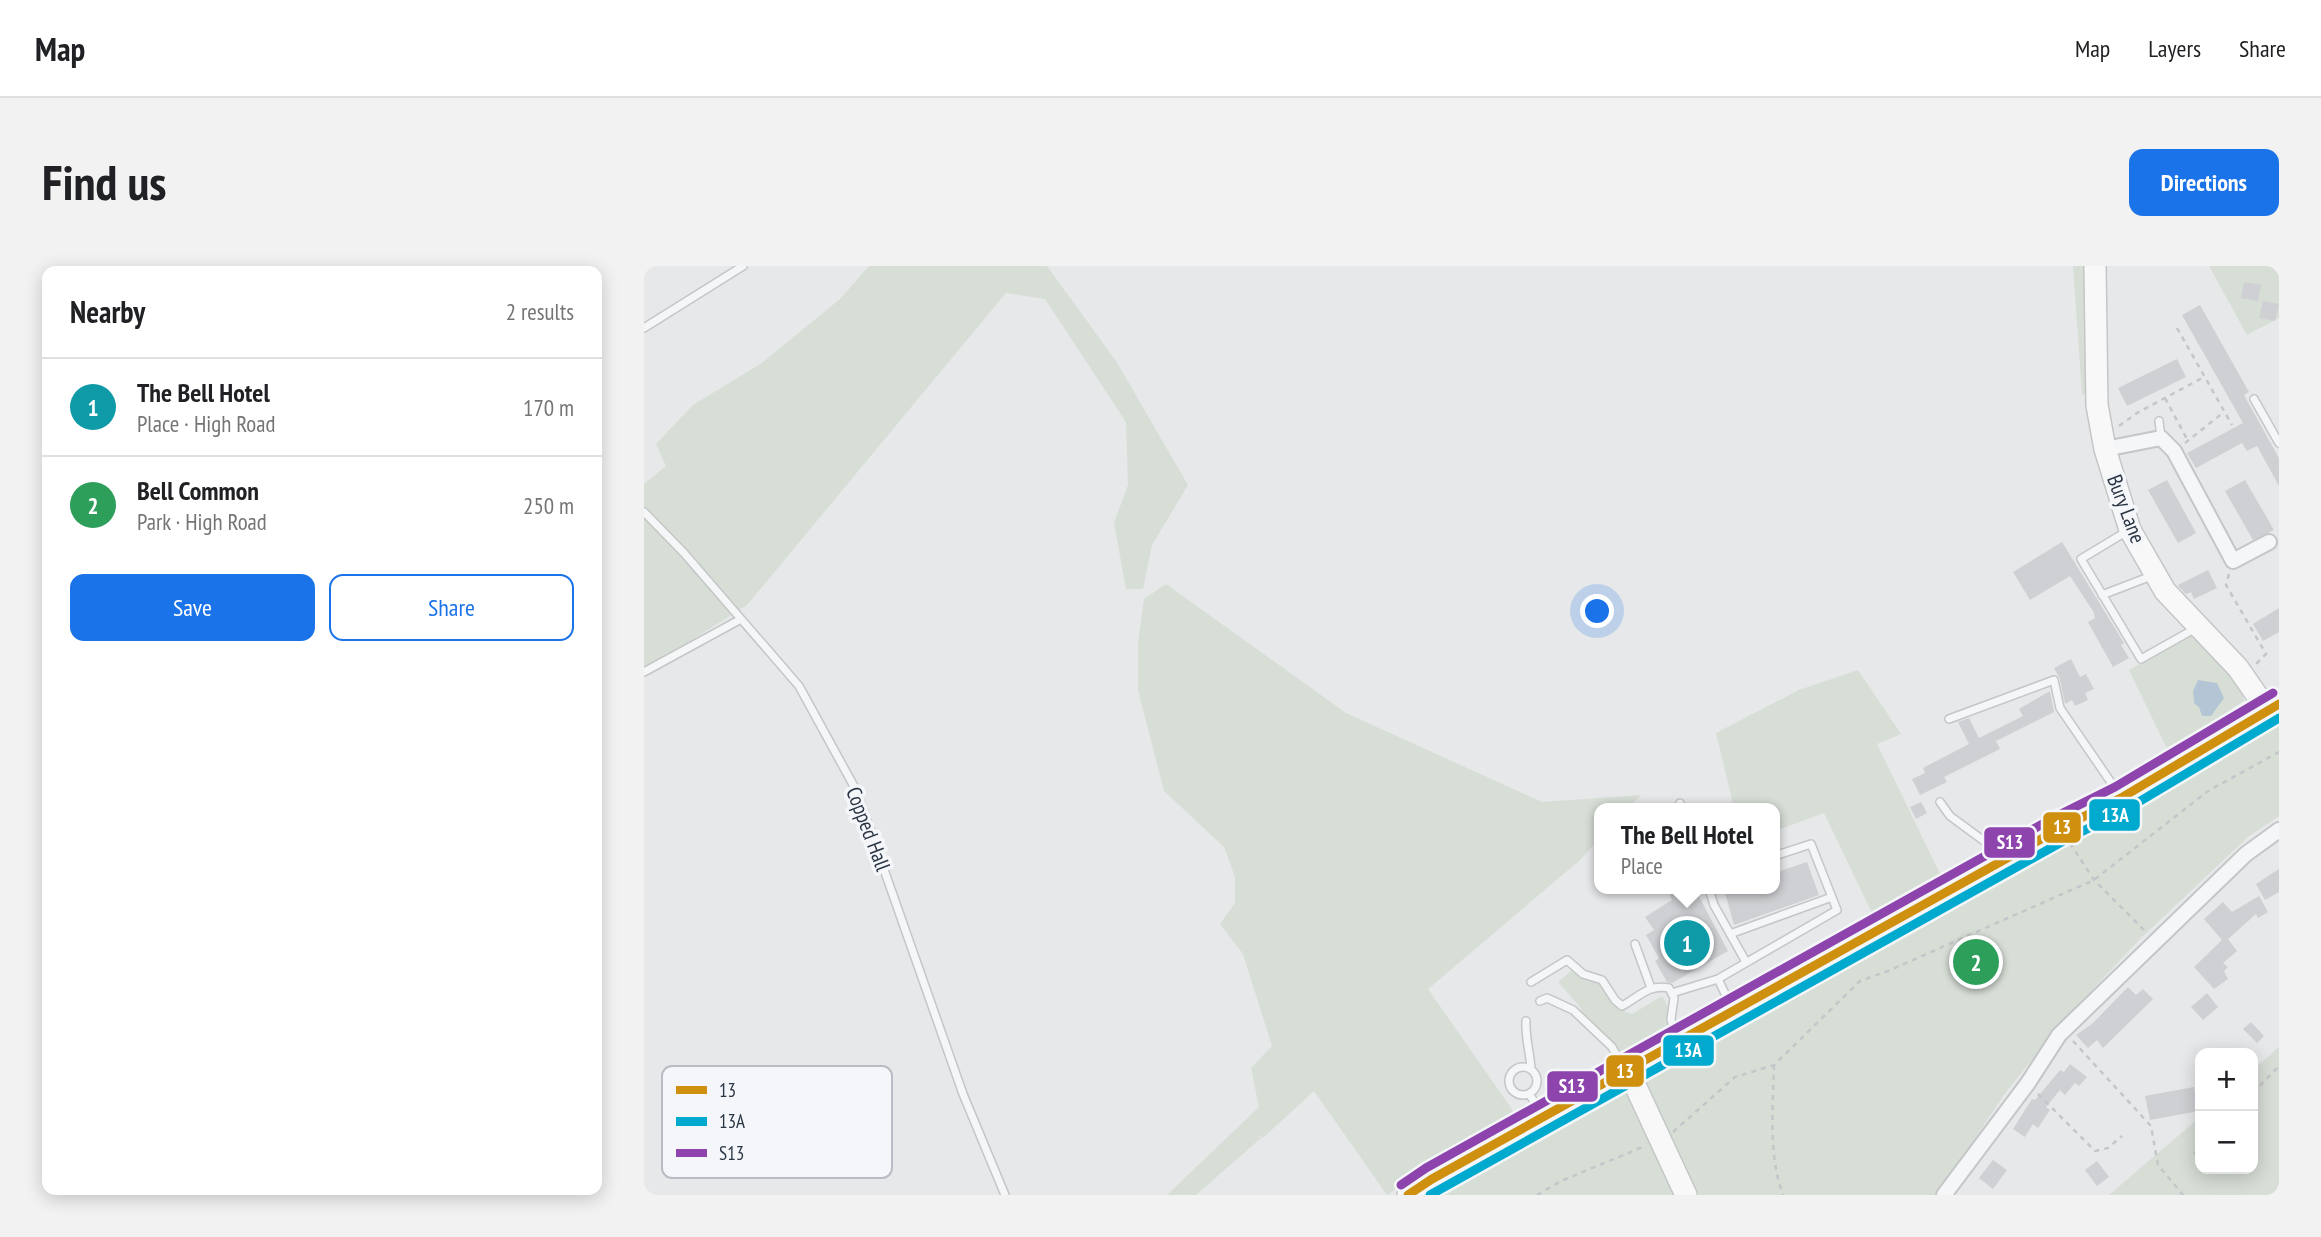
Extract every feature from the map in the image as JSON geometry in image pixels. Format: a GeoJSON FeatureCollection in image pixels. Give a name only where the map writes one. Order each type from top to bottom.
{"type":"FeatureCollection","features":[{"type":"Feature","properties":{"kind":"main road","name":"Bury Lane"},"geometry":{"type":"LineString","coordinates":[[2095,266],[2095,380],[2104,444],[2130,530],[2165,592],[2273,707]]}},
{"type":"Feature","properties":{"kind":"main road"},"geometry":{"type":"LineString","coordinates":[[1408,1195],[1432,1179],[2061,828],[2121,798],[2273,707]]}},
{"type":"Feature","properties":{"kind":"main road"},"geometry":{"type":"LineString","coordinates":[[1626,1071],[1686,1195]]}},
{"type":"Feature","properties":{"kind":"street"},"geometry":{"type":"LineString","coordinates":[[2104,444],[2161,438],[2174,451],[2233,561],[2274,539]]}},
{"type":"Feature","properties":{"kind":"street"},"geometry":{"type":"LineString","coordinates":[[1944,1195],[2064,1031],[2246,854],[2279,830]]}},
{"type":"Feature","properties":{"kind":"lane"},"geometry":{"type":"LineString","coordinates":[[644,328],[743,266]]}},
{"type":"Feature","properties":{"kind":"lane"},"geometry":{"type":"LineString","coordinates":[[2254,399],[2279,443]]}},
{"type":"Feature","properties":{"kind":"lane"},"geometry":{"type":"LineString","coordinates":[[2159,421],[2161,438]]}},
{"type":"Feature","properties":{"kind":"lane","name":"Copped Hall"},"geometry":{"type":"LineString","coordinates":[[644,512],[684,553],[799,686],[856,790],[962,1094],[1005,1195]]}},
{"type":"Feature","properties":{"kind":"lane"},"geometry":{"type":"LineString","coordinates":[[2130,530],[2081,559],[2141,659],[2197,627]]}},
{"type":"Feature","properties":{"kind":"lane"},"geometry":{"type":"LineString","coordinates":[[2102,595],[2154,575]]}},
{"type":"Feature","properties":{"kind":"lane"},"geometry":{"type":"LineString","coordinates":[[644,672],[741,619]]}},
{"type":"Feature","properties":{"kind":"lane"},"geometry":{"type":"LineString","coordinates":[[1949,719],[2054,680],[2060,708],[2121,798]]}},
{"type":"Feature","properties":{"kind":"lane"},"geometry":{"type":"LineString","coordinates":[[1940,802],[1950,816],[2008,859]]}},
{"type":"Feature","properties":{"kind":"lane"},"geometry":{"type":"LineString","coordinates":[[1672,993],[1718,979],[1837,910],[1811,844],[1780,854]]}},
{"type":"Feature","properties":{"kind":"lane"},"geometry":{"type":"LineString","coordinates":[[1711,894],[1746,962]]}},
{"type":"Feature","properties":{"kind":"lane"},"geometry":{"type":"LineString","coordinates":[[1730,934],[1832,897]]}},
{"type":"Feature","properties":{"kind":"lane"},"geometry":{"type":"LineString","coordinates":[[1635,944],[1651,988]]}},
{"type":"Feature","properties":{"kind":"lane"},"geometry":{"type":"LineString","coordinates":[[1531,982],[1567,960],[1583,974],[1602,980],[1622,1006],[1644,990],[1659,986],[1669,988],[1674,1007],[1671,1019],[1676,1044]]}},
{"type":"Feature","properties":{"kind":"lane"},"geometry":{"type":"LineString","coordinates":[[1718,979],[1733,1012]]}},
{"type":"Feature","properties":{"kind":"lane"},"geometry":{"type":"LineString","coordinates":[[1540,1001],[1547,998],[1573,1010],[1612,1047],[1626,1071]]}},
{"type":"Feature","properties":{"kind":"lane"},"geometry":{"type":"LineString","coordinates":[[1526,1021],[1525,1037],[1530,1051],[1531,1069],[1538,1080],[1536,1088],[1529,1094],[1513,1092],[1509,1080],[1512,1073],[1519,1068],[1531,1069]]}},
{"type":"Feature","properties":{"kind":"lane"},"geometry":{"type":"LineString","coordinates":[[1529,1094],[1545,1117]]}},
{"type":"Feature","properties":{"kind":"path"},"geometry":{"type":"LineString","coordinates":[[2177,328],[2232,425]]}},
{"type":"Feature","properties":{"kind":"path"},"geometry":{"type":"LineString","coordinates":[[2104,444],[2137,413],[2204,377]]}},
{"type":"Feature","properties":{"kind":"path"},"geometry":{"type":"LineString","coordinates":[[2165,398],[2188,441]]}},
{"type":"Feature","properties":{"kind":"path"},"geometry":{"type":"LineString","coordinates":[[2174,451],[2224,412]]}},
{"type":"Feature","properties":{"kind":"path"},"geometry":{"type":"LineString","coordinates":[[2233,561],[2226,585],[2266,654],[2244,676]]}},
{"type":"Feature","properties":{"kind":"path"},"geometry":{"type":"LineString","coordinates":[[1537,1195],[1561,1181],[1660,1140],[1680,1128],[1735,1077],[1774,1065],[1860,981],[2094,880],[2208,790],[2279,752]]}},
{"type":"Feature","properties":{"kind":"path"},"geometry":{"type":"LineString","coordinates":[[2061,828],[2094,880],[2156,942]]}},
{"type":"Feature","properties":{"kind":"path"},"geometry":{"type":"LineString","coordinates":[[2064,1031],[2151,1126],[2158,1165],[2183,1195]]}},
{"type":"Feature","properties":{"kind":"path"},"geometry":{"type":"LineString","coordinates":[[1774,1065],[1773,1136],[1779,1184],[1783,1195]]}},
{"type":"Feature","properties":{"kind":"path"},"geometry":{"type":"LineString","coordinates":[[2258,1088],[2279,1066]]}},
{"type":"Feature","properties":{"kind":"path"},"geometry":{"type":"LineString","coordinates":[[2028,1083],[2095,1151],[2108,1148],[2122,1136]]}},
{"type":"Feature","properties":{"kind":"shaded area"},"geometry":{"type":"Polygon","coordinates":[[[869,266],[1047,266],[1116,361],[1188,485],[1152,545],[1143,589],[1126,589],[1114,523],[1128,485],[1126,422],[1045,299],[1006,293],[747,605],[644,670],[644,484],[666,466],[656,444],[693,405],[762,363],[840,299],[869,266]]]}},
{"type":"Feature","properties":{"kind":"shaded area"},"geometry":{"type":"Polygon","coordinates":[[[2073,266],[2088,266],[2087,396],[2082,394],[2073,266]]]}},
{"type":"Feature","properties":{"kind":"shaded area"},"geometry":{"type":"Polygon","coordinates":[[[2209,266],[2279,266],[2279,318],[2247,335],[2209,266]]]}},
{"type":"Feature","properties":{"kind":"shaded area"},"geometry":{"type":"Polygon","coordinates":[[[1166,584],[1346,713],[1542,802],[1641,795],[1634,803],[1594,803],[1594,844],[1579,861],[1428,989],[1518,1118],[1438,1161],[1387,1195],[1314,1091],[1263,1138],[1254,1133],[1261,1138],[1196,1195],[1167,1195],[1259,1107],[1251,1068],[1272,1046],[1243,954],[1220,924],[1235,903],[1235,877],[1224,847],[1164,791],[1138,690],[1138,644],[1144,599],[1166,584]]]}},
{"type":"Feature","properties":{"kind":"shaded area"},"geometry":{"type":"Polygon","coordinates":[[[2193,634],[2230,673],[2244,701],[2233,708],[2230,718],[2170,755],[2129,670],[2193,634]]]}},
{"type":"Feature","properties":{"kind":"shaded area"},"geometry":{"type":"Polygon","coordinates":[[[1858,670],[1901,734],[1877,744],[1942,878],[1873,915],[1824,813],[1780,829],[1780,803],[1733,803],[1716,733],[1799,690],[1858,670]]]}},
{"type":"Feature","properties":{"kind":"shaded area"},"geometry":{"type":"Polygon","coordinates":[[[2279,714],[2279,816],[2248,837],[2140,939],[2064,1020],[2006,1092],[1937,1195],[1694,1195],[1638,1077],[1795,985],[2279,714]]]}},
{"type":"Feature","properties":{"kind":"shaded area"},"geometry":{"type":"Polygon","coordinates":[[[1572,970],[1598,984],[1622,1009],[1632,1014],[1662,996],[1671,1012],[1671,1029],[1625,1057],[1583,1014],[1558,982],[1572,970]]]}},
{"type":"Feature","properties":{"kind":"shaded area"},"geometry":{"type":"Polygon","coordinates":[[[2279,1047],[2279,1195],[2109,1195],[2195,1121],[2195,1174],[2258,1174],[2258,1066],[2279,1047]]]}},
{"type":"Feature","properties":{"kind":"shaded area"},"geometry":{"type":"Polygon","coordinates":[[[1621,1081],[1676,1195],[1433,1195],[1621,1081]]]}},
{"type":"Feature","properties":{"kind":"water"},"geometry":{"type":"Polygon","coordinates":[[[2198,680],[2217,683],[2224,698],[2211,716],[2202,716],[2199,707],[2194,703],[2193,691],[2198,680]]]}},
{"type":"Feature","properties":{"kind":"building"},"geometry":{"type":"Polygon","coordinates":[[[2244,282],[2261,285],[2258,301],[2241,298],[2244,282]]]}},
{"type":"Feature","properties":{"kind":"building"},"geometry":{"type":"Polygon","coordinates":[[[2263,301],[2279,304],[2275,321],[2259,318],[2263,301]]]}},
{"type":"Feature","properties":{"kind":"building"},"geometry":{"type":"Polygon","coordinates":[[[2200,305],[2249,392],[2244,395],[2279,458],[2279,486],[2257,446],[2247,451],[2242,443],[2196,468],[2187,453],[2243,423],[2182,315],[2200,305]]]}},
{"type":"Feature","properties":{"kind":"building"},"geometry":{"type":"Polygon","coordinates":[[[2177,359],[2186,377],[2127,406],[2118,388],[2177,359]]]}},
{"type":"Feature","properties":{"kind":"building"},"geometry":{"type":"Polygon","coordinates":[[[2167,480],[2196,533],[2178,543],[2148,490],[2167,480]]]}},
{"type":"Feature","properties":{"kind":"building"},"geometry":{"type":"Polygon","coordinates":[[[2245,480],[2274,530],[2253,540],[2225,491],[2245,480]]]}},
{"type":"Feature","properties":{"kind":"building"},"geometry":{"type":"Polygon","coordinates":[[[2062,542],[2124,643],[2121,645],[2129,658],[2113,667],[2088,622],[2095,618],[2093,611],[2070,576],[2030,600],[2013,572],[2062,542]]]}},
{"type":"Feature","properties":{"kind":"building"},"geometry":{"type":"Polygon","coordinates":[[[2208,570],[2217,588],[2194,599],[2191,592],[2186,594],[2179,587],[2178,585],[2208,570]]]}},
{"type":"Feature","properties":{"kind":"building"},"geometry":{"type":"Polygon","coordinates":[[[2279,608],[2279,632],[2263,641],[2253,624],[2279,608]]]}},
{"type":"Feature","properties":{"kind":"building"},"geometry":{"type":"Polygon","coordinates":[[[2071,659],[2080,677],[2086,674],[2094,689],[2085,693],[2088,700],[2075,706],[2072,700],[2065,704],[2060,679],[2054,668],[2071,659]]]}},
{"type":"Feature","properties":{"kind":"building"},"geometry":{"type":"Polygon","coordinates":[[[2050,691],[2054,712],[1996,741],[2000,749],[1944,777],[1947,782],[1920,795],[1912,779],[1925,773],[1923,768],[1969,744],[1958,722],[1969,718],[1979,738],[2023,716],[2019,709],[2050,691]]]}},
{"type":"Feature","properties":{"kind":"building"},"geometry":{"type":"Polygon","coordinates":[[[1921,802],[1927,813],[1916,819],[1910,807],[1921,802]]]}},
{"type":"Feature","properties":{"kind":"building"},"geometry":{"type":"Polygon","coordinates":[[[1807,862],[1819,895],[1734,925],[1725,894],[1780,894],[1780,871],[1807,862]]]}},
{"type":"Feature","properties":{"kind":"building"},"geometry":{"type":"Polygon","coordinates":[[[2279,869],[2279,892],[2265,900],[2256,884],[2279,869]]]}},
{"type":"Feature","properties":{"kind":"building"},"geometry":{"type":"Polygon","coordinates":[[[1670,894],[1698,894],[1728,951],[1672,983],[1667,982],[1655,961],[1659,958],[1646,935],[1654,930],[1645,917],[1672,900],[1670,894]]]}},
{"type":"Feature","properties":{"kind":"building"},"geometry":{"type":"Polygon","coordinates":[[[2259,896],[2268,912],[2258,918],[2256,914],[2228,939],[2237,951],[2223,963],[2228,967],[2224,971],[2228,979],[2214,989],[2194,967],[2222,940],[2204,919],[2223,902],[2232,912],[2259,896]]]}},
{"type":"Feature","properties":{"kind":"building"},"geometry":{"type":"Polygon","coordinates":[[[2128,987],[2136,995],[2143,989],[2153,999],[2103,1048],[2097,1040],[2088,1048],[2076,1035],[2092,1024],[2128,987]]]}},
{"type":"Feature","properties":{"kind":"building"},"geometry":{"type":"Polygon","coordinates":[[[2207,993],[2218,1007],[2203,1020],[2191,1007],[2207,993]]]}},
{"type":"Feature","properties":{"kind":"building"},"geometry":{"type":"Polygon","coordinates":[[[2251,1022],[2264,1036],[2257,1043],[2243,1029],[2251,1022]]]}},
{"type":"Feature","properties":{"kind":"building"},"geometry":{"type":"Polygon","coordinates":[[[2070,1064],[2087,1077],[2079,1086],[2075,1083],[2065,1095],[2060,1090],[2046,1107],[2050,1110],[2038,1128],[2033,1124],[2025,1137],[2013,1129],[2032,1099],[2035,1100],[2060,1070],[2064,1072],[2070,1064]]]}},
{"type":"Feature","properties":{"kind":"building"},"geometry":{"type":"Polygon","coordinates":[[[2194,1087],[2195,1112],[2150,1120],[2145,1096],[2194,1087]]]}},
{"type":"Feature","properties":{"kind":"building"},"geometry":{"type":"Polygon","coordinates":[[[1993,1160],[2007,1170],[1993,1189],[1979,1178],[1993,1160]]]}},
{"type":"Feature","properties":{"kind":"building"},"geometry":{"type":"Polygon","coordinates":[[[2097,1161],[2109,1177],[2097,1186],[2085,1170],[2097,1161]]]}},
{"type":"Feature","properties":{"kind":"transit line","name":"S13"},"geometry":{"type":"LineString","coordinates":[[1401,1185],[1426,1168],[2055,817],[2115,787],[2273,693]]}},
{"type":"Feature","properties":{"kind":"transit line","name":"13"},"geometry":{"type":"LineString","coordinates":[[1408,1195],[1432,1179],[2061,828],[2121,798],[2279,704]]}},
{"type":"Feature","properties":{"kind":"transit line","name":"13A"},"geometry":{"type":"LineString","coordinates":[[1430,1195],[2067,839],[2127,809],[2279,718]]}},
{"type":"Feature","properties":{"kind":"place","name":"The Bell Hotel"},"geometry":{"type":"Point","coordinates":[1687,943]}},
{"type":"Feature","properties":{"kind":"place","name":"Bell Common"},"geometry":{"type":"Point","coordinates":[1976,962]}}]}
